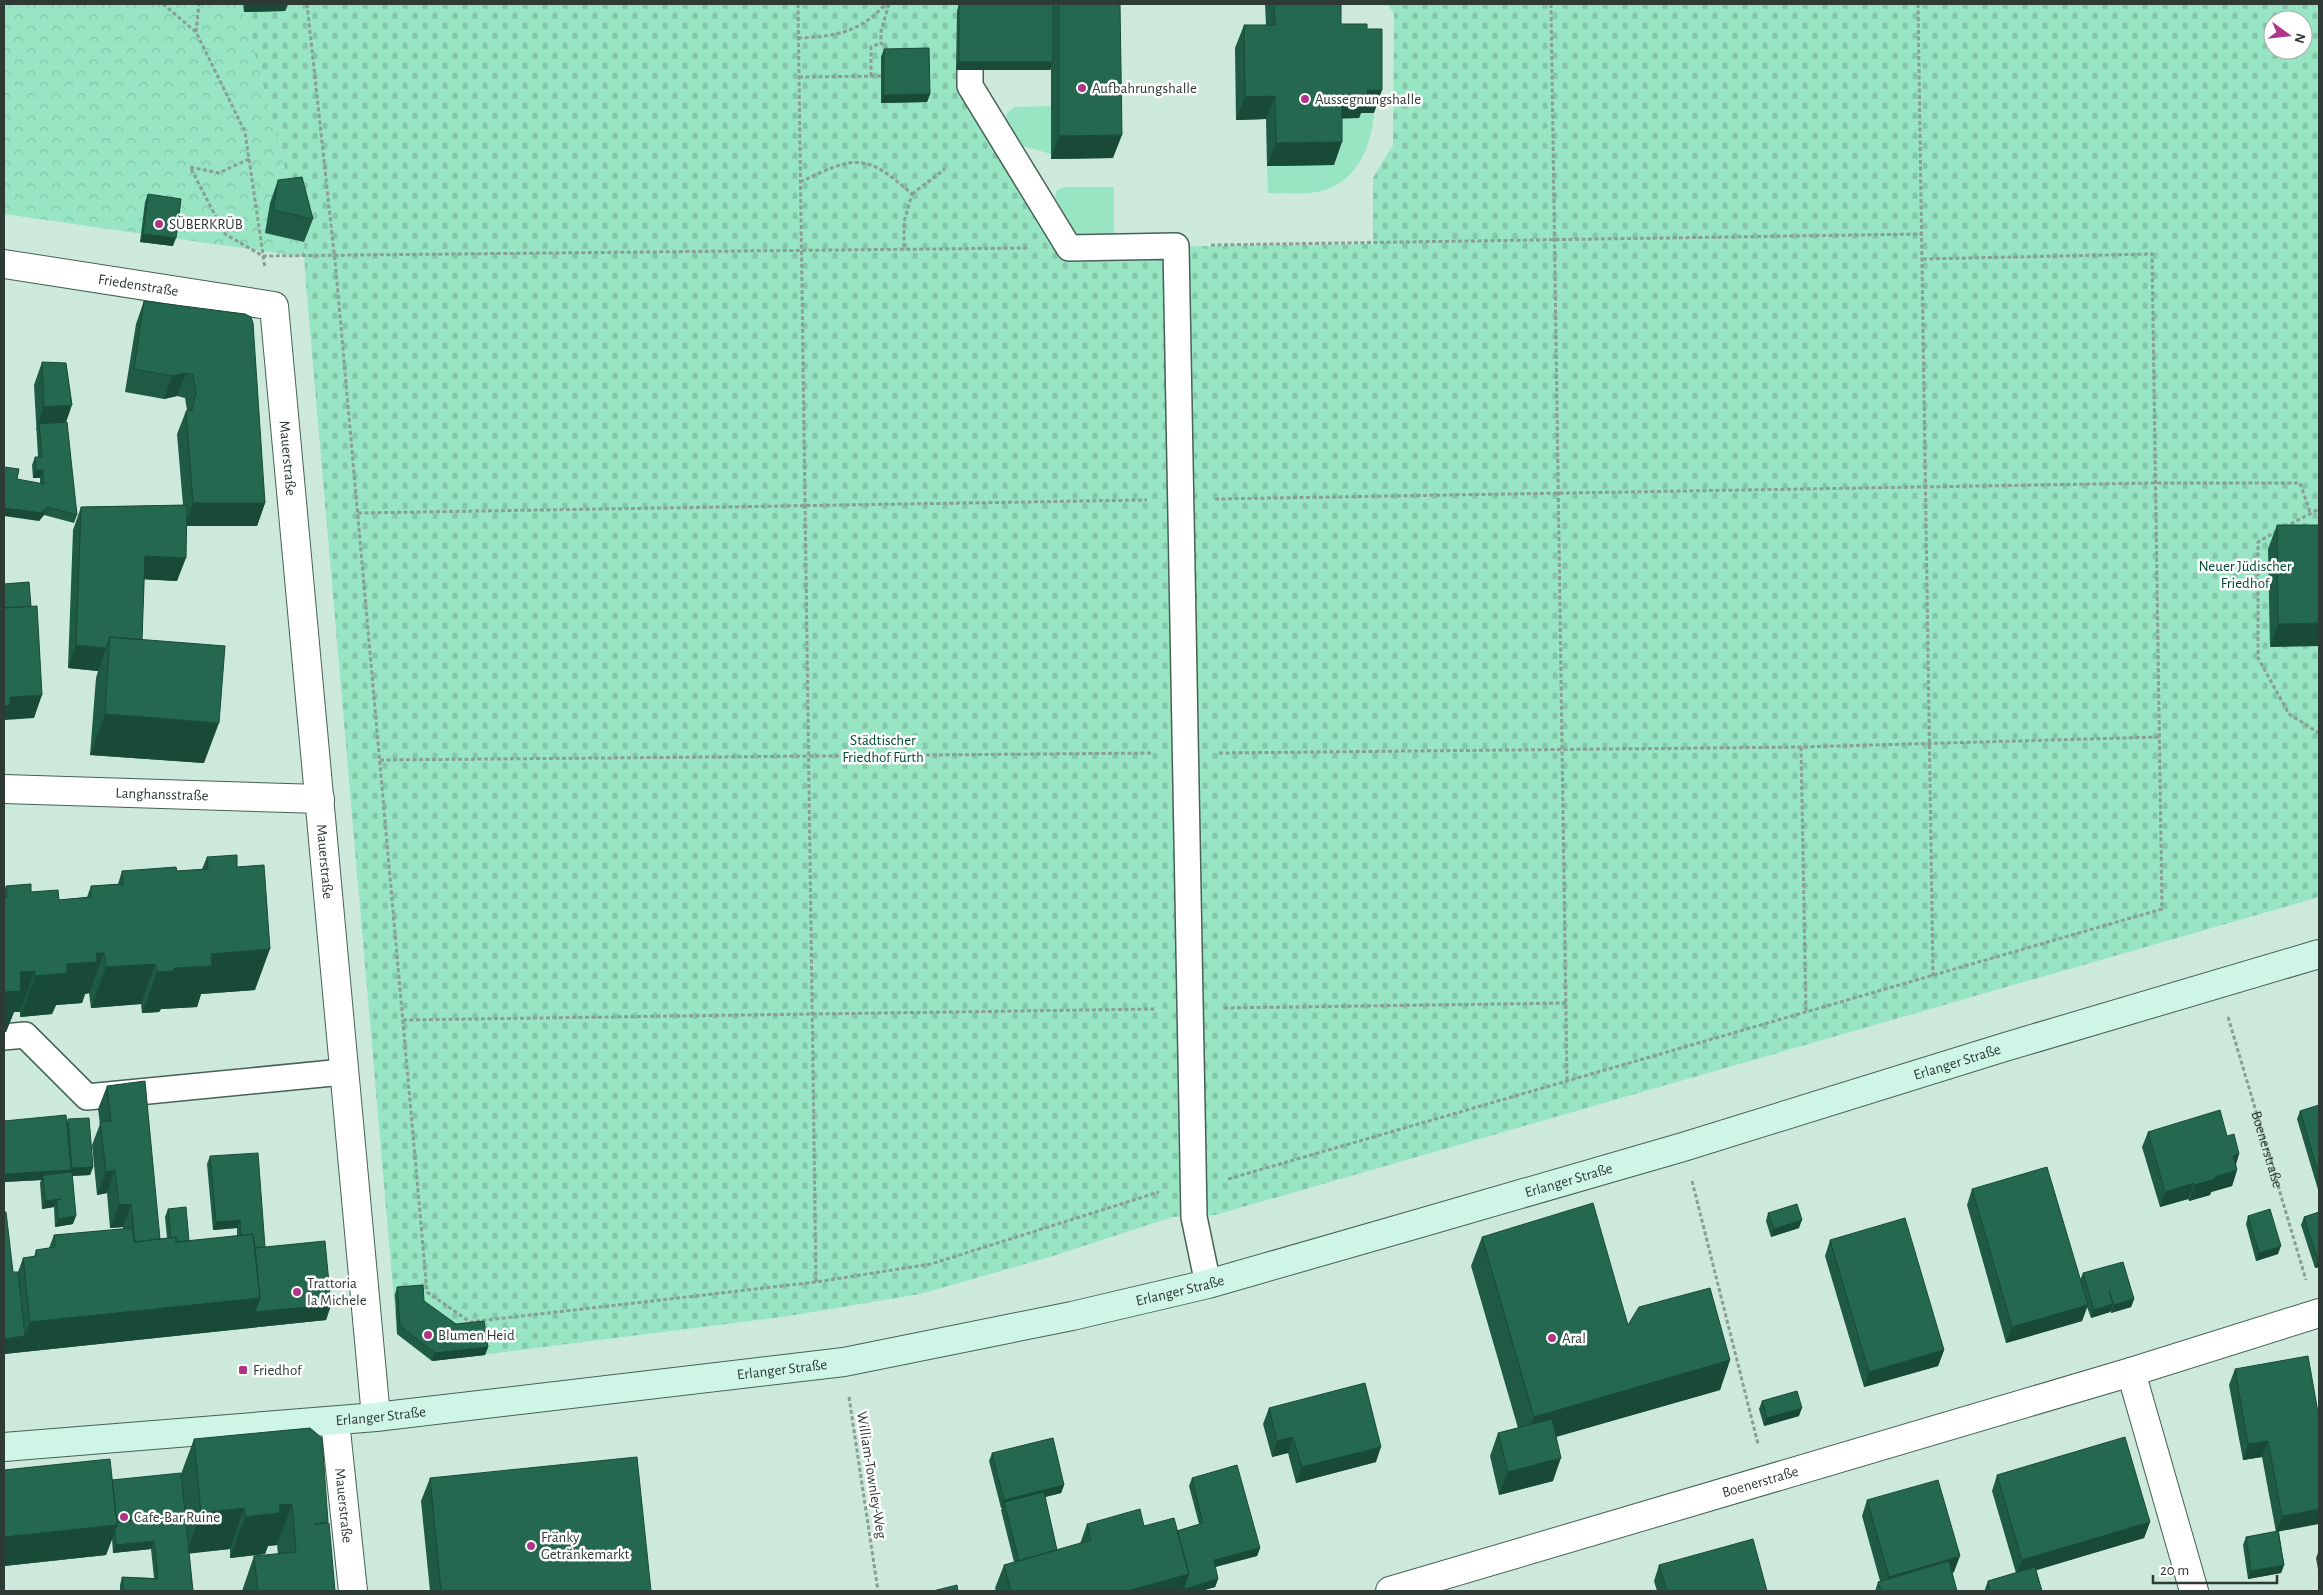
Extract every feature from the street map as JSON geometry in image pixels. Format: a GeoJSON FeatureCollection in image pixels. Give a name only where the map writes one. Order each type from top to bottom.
{"type":"FeatureCollection","features":[{"type":"Feature","properties":{"kind":"main road","name":"Erlanger Straße"},"geometry":{"type":"LineString","coordinates":[[4,1447],[376,1417],[844,1362],[1072,1316],[1208,1284],[1683,1147],[2005,1046],[2319,954]]}},
{"type":"Feature","properties":{"kind":"street","name":"Friedenstraße"},"geometry":{"type":"LineString","coordinates":[[4,264],[274,306]]}},
{"type":"Feature","properties":{"kind":"street","name":"Mauerstraße"},"geometry":{"type":"LineString","coordinates":[[274,306],[376,1417]]}},
{"type":"Feature","properties":{"kind":"street","name":"Langhansstraße"},"geometry":{"type":"LineString","coordinates":[[4,788],[320,799]]}},
{"type":"Feature","properties":{"kind":"street","name":"Boenerstraße"},"geometry":{"type":"LineString","coordinates":[[1390,1591],[2131,1372],[2318,1313]]}},
{"type":"Feature","properties":{"kind":"street"},"geometry":{"type":"LineString","coordinates":[[2131,1372],[2194,1591]]}},
{"type":"Feature","properties":{"kind":"street","name":"Mauerstraße"},"geometry":{"type":"LineString","coordinates":[[335,1421],[353,1591]]}},
{"type":"Feature","properties":{"kind":"lane"},"geometry":{"type":"LineString","coordinates":[[970,70],[970,86],[1069,248],[1176,246],[1194,1217],[1208,1284]]}},
{"type":"Feature","properties":{"kind":"lane"},"geometry":{"type":"LineString","coordinates":[[4,1037],[25,1035],[87,1097],[343,1072]]}},
{"type":"Feature","properties":{"kind":"path"},"geometry":{"type":"LineString","coordinates":[[163,4],[196,32],[245,132],[263,256],[274,306]]}},
{"type":"Feature","properties":{"kind":"path"},"geometry":{"type":"LineString","coordinates":[[196,32],[200,4]]}},
{"type":"Feature","properties":{"kind":"path"},"geometry":{"type":"LineString","coordinates":[[307,4],[334,257],[358,512],[427,1292],[470,1322],[816,1282],[931,1264],[1162,1191]]}},
{"type":"Feature","properties":{"kind":"path"},"geometry":{"type":"LineString","coordinates":[[798,4],[816,1282]]}},
{"type":"Feature","properties":{"kind":"path"},"geometry":{"type":"LineString","coordinates":[[798,38],[824,37],[853,30],[887,4]]}},
{"type":"Feature","properties":{"kind":"path"},"geometry":{"type":"LineString","coordinates":[[887,4],[881,31],[881,43],[894,56]]}},
{"type":"Feature","properties":{"kind":"path"},"geometry":{"type":"LineString","coordinates":[[1551,4],[1567,1081]]}},
{"type":"Feature","properties":{"kind":"path"},"geometry":{"type":"LineString","coordinates":[[1918,4],[1933,976]]}},
{"type":"Feature","properties":{"kind":"path"},"geometry":{"type":"LineString","coordinates":[[871,76],[871,47],[881,43]]}},
{"type":"Feature","properties":{"kind":"path"},"geometry":{"type":"LineString","coordinates":[[799,77],[881,76]]}},
{"type":"Feature","properties":{"kind":"path"},"geometry":{"type":"LineString","coordinates":[[249,159],[219,174],[190,167],[225,234],[263,256],[334,257],[1069,248]]}},
{"type":"Feature","properties":{"kind":"path"},"geometry":{"type":"LineString","coordinates":[[800,182],[838,164],[852,161],[878,168],[891,175],[912,194]]}},
{"type":"Feature","properties":{"kind":"path"},"geometry":{"type":"LineString","coordinates":[[904,250],[904,222],[912,194],[945,169]]}},
{"type":"Feature","properties":{"kind":"path"},"geometry":{"type":"LineString","coordinates":[[1207,246],[1922,234]]}},
{"type":"Feature","properties":{"kind":"path"},"geometry":{"type":"LineString","coordinates":[[1224,1181],[2162,909],[2152,254],[1922,259]]}},
{"type":"Feature","properties":{"kind":"path"},"geometry":{"type":"LineString","coordinates":[[1212,499],[1926,486],[2300,483],[2310,512]]}},
{"type":"Feature","properties":{"kind":"path"},"geometry":{"type":"LineString","coordinates":[[358,512],[1150,500]]}},
{"type":"Feature","properties":{"kind":"path"},"geometry":{"type":"LineString","coordinates":[[2319,509],[2310,512],[2258,542],[2258,658],[2290,714],[2319,733]]}},
{"type":"Feature","properties":{"kind":"path"},"geometry":{"type":"LineString","coordinates":[[1216,753],[1801,747],[2159,737]]}},
{"type":"Feature","properties":{"kind":"path"},"geometry":{"type":"LineString","coordinates":[[1801,747],[1806,1013]]}},
{"type":"Feature","properties":{"kind":"path"},"geometry":{"type":"LineString","coordinates":[[380,760],[1154,753]]}},
{"type":"Feature","properties":{"kind":"path","name":"Boenerstraße"},"geometry":{"type":"LineString","coordinates":[[2218,983],[2318,1313]]}},
{"type":"Feature","properties":{"kind":"path"},"geometry":{"type":"LineString","coordinates":[[1221,1008],[1566,1003]]}},
{"type":"Feature","properties":{"kind":"path"},"geometry":{"type":"LineString","coordinates":[[403,1020],[1158,1009]]}},
{"type":"Feature","properties":{"kind":"path"},"geometry":{"type":"LineString","coordinates":[[1683,1147],[1758,1443]]}},
{"type":"Feature","properties":{"kind":"path","name":"William-Townley-Weg"},"geometry":{"type":"LineString","coordinates":[[844,1362],[878,1591]]}},
{"type":"Feature","properties":{"kind":"green space"},"geometry":{"type":"Polygon","coordinates":[[[4,4],[243,4],[304,242],[305,257],[4,214],[4,4]]]}},
{"type":"Feature","properties":{"kind":"green space","name":"Städtischer Friedhof Fürth"},"geometry":{"type":"Polygon","coordinates":[[[243,4],[1112,4],[970,10],[970,86],[1069,248],[1373,244],[1373,178],[1393,145],[1394,13],[1387,4],[2319,4],[2319,897],[1215,1215],[1172,1217],[1053,1256],[920,1294],[789,1316],[432,1361],[397,1334],[305,272],[304,242],[243,4]]]}},
{"type":"Feature","properties":{"kind":"green space"},"geometry":{"type":"Polygon","coordinates":[[[1051,106],[1051,154],[1019,145],[1004,121],[1007,113],[1014,107],[1051,106]]]}},
{"type":"Feature","properties":{"kind":"green space"},"geometry":{"type":"Polygon","coordinates":[[[1359,113],[1374,113],[1372,127],[1364,154],[1348,176],[1338,184],[1325,190],[1310,193],[1268,193],[1267,166],[1334,165],[1333,119],[1359,113]]]}},
{"type":"Feature","properties":{"kind":"green space"},"geometry":{"type":"Polygon","coordinates":[[[1064,187],[1114,187],[1114,237],[1077,237],[1055,197],[1057,190],[1064,187]]]}},
{"type":"Feature","properties":{"kind":"building"},"geometry":{"type":"Polygon","coordinates":[[[959,4],[1053,4],[1053,62],[959,62],[959,4]]]}},
{"type":"Feature","properties":{"kind":"building","name":"Aufbahrungshalle"},"geometry":{"type":"Polygon","coordinates":[[[1059,4],[1120,4],[1122,135],[1059,136],[1059,4]]]}},
{"type":"Feature","properties":{"kind":"building","name":"Aussegnungshalle"},"geometry":{"type":"Polygon","coordinates":[[[1274,4],[1341,4],[1341,24],[1367,24],[1367,29],[1382,29],[1382,90],[1367,90],[1367,95],[1342,95],[1342,142],[1276,143],[1275,96],[1245,97],[1244,25],[1275,25],[1274,4]]]}},
{"type":"Feature","properties":{"kind":"building"},"geometry":{"type":"Polygon","coordinates":[[[929,48],[930,94],[884,95],[884,49],[929,48]]]}},
{"type":"Feature","properties":{"kind":"building"},"geometry":{"type":"Polygon","coordinates":[[[302,177],[313,219],[273,210],[278,180],[302,177]]]}},
{"type":"Feature","properties":{"kind":"building","name":"SÜBERKRÜB"},"geometry":{"type":"Polygon","coordinates":[[[148,194],[181,199],[176,238],[143,234],[148,194]]]}},
{"type":"Feature","properties":{"kind":"building"},"geometry":{"type":"Polygon","coordinates":[[[144,301],[245,314],[251,317],[253,323],[265,503],[193,503],[186,411],[192,410],[196,392],[193,375],[186,373],[172,376],[134,369],[144,301]]]}},
{"type":"Feature","properties":{"kind":"building"},"geometry":{"type":"Polygon","coordinates":[[[42,362],[66,363],[72,405],[44,407],[42,362]]]}},
{"type":"Feature","properties":{"kind":"building"},"geometry":{"type":"Polygon","coordinates":[[[67,422],[77,515],[47,507],[42,513],[4,508],[4,467],[19,469],[17,479],[44,484],[43,470],[36,470],[35,457],[42,457],[39,424],[67,422]]]}},
{"type":"Feature","properties":{"kind":"building"},"geometry":{"type":"Polygon","coordinates":[[[187,505],[186,558],[145,556],[142,640],[110,637],[106,648],[76,645],[81,507],[187,505]]]}},
{"type":"Feature","properties":{"kind":"building"},"geometry":{"type":"Polygon","coordinates":[[[2277,525],[2319,525],[2319,623],[2278,624],[2277,525]]]}},
{"type":"Feature","properties":{"kind":"building"},"geometry":{"type":"Polygon","coordinates":[[[29,582],[31,606],[4,608],[4,584],[29,582]]]}},
{"type":"Feature","properties":{"kind":"building"},"geometry":{"type":"Polygon","coordinates":[[[37,606],[42,695],[10,697],[10,705],[4,706],[4,608],[37,606]]]}},
{"type":"Feature","properties":{"kind":"building"},"geometry":{"type":"Polygon","coordinates":[[[110,637],[225,646],[219,723],[105,714],[110,637]]]}},
{"type":"Feature","properties":{"kind":"building"},"geometry":{"type":"Polygon","coordinates":[[[237,855],[237,867],[264,865],[270,949],[211,954],[212,966],[175,968],[173,971],[157,972],[155,964],[106,967],[104,953],[96,953],[97,962],[67,964],[67,973],[35,976],[35,971],[20,972],[21,991],[4,992],[4,897],[7,897],[6,886],[31,884],[31,892],[58,890],[59,900],[91,897],[91,886],[123,884],[122,871],[176,867],[177,871],[208,869],[207,857],[237,855]]]}},
{"type":"Feature","properties":{"kind":"building"},"geometry":{"type":"Polygon","coordinates":[[[145,1081],[160,1239],[135,1242],[131,1204],[119,1205],[115,1170],[106,1172],[100,1122],[111,1121],[107,1086],[145,1081]]]}},
{"type":"Feature","properties":{"kind":"building"},"geometry":{"type":"Polygon","coordinates":[[[2319,1105],[2319,1175],[2300,1111],[2319,1105]]]}},
{"type":"Feature","properties":{"kind":"building"},"geometry":{"type":"Polygon","coordinates":[[[2220,1110],[2227,1136],[2234,1134],[2239,1154],[2233,1156],[2237,1170],[2215,1177],[2215,1179],[2165,1192],[2148,1132],[2220,1110]]]}},
{"type":"Feature","properties":{"kind":"building"},"geometry":{"type":"Polygon","coordinates":[[[66,1115],[71,1170],[4,1174],[4,1121],[66,1115]]]}},
{"type":"Feature","properties":{"kind":"building"},"geometry":{"type":"Polygon","coordinates":[[[89,1118],[93,1167],[72,1168],[68,1119],[89,1118]]]}},
{"type":"Feature","properties":{"kind":"building"},"geometry":{"type":"Polygon","coordinates":[[[258,1153],[265,1247],[255,1248],[253,1234],[241,1236],[240,1220],[216,1222],[210,1156],[258,1153]]]}},
{"type":"Feature","properties":{"kind":"building"},"geometry":{"type":"Polygon","coordinates":[[[2047,1167],[2088,1305],[2012,1327],[1972,1189],[2047,1167]]]}},
{"type":"Feature","properties":{"kind":"building"},"geometry":{"type":"Polygon","coordinates":[[[72,1172],[76,1216],[58,1219],[57,1200],[61,1199],[45,1201],[43,1175],[72,1172]]]}},
{"type":"Feature","properties":{"kind":"building","name":"Aral"},"geometry":{"type":"Polygon","coordinates":[[[1593,1203],[1628,1325],[1639,1307],[1710,1288],[1730,1360],[1534,1417],[1482,1237],[1593,1203]]]}},
{"type":"Feature","properties":{"kind":"building"},"geometry":{"type":"Polygon","coordinates":[[[1797,1204],[1802,1220],[1774,1229],[1768,1213],[1797,1204]]]}},
{"type":"Feature","properties":{"kind":"building"},"geometry":{"type":"Polygon","coordinates":[[[186,1207],[189,1241],[176,1242],[176,1237],[171,1238],[168,1209],[186,1207]]]}},
{"type":"Feature","properties":{"kind":"building"},"geometry":{"type":"Polygon","coordinates":[[[2270,1209],[2281,1246],[2259,1253],[2248,1216],[2270,1209]]]}},
{"type":"Feature","properties":{"kind":"building"},"geometry":{"type":"Polygon","coordinates":[[[4,1212],[6,1212],[13,1272],[18,1272],[25,1336],[4,1339],[4,1212]]]}},
{"type":"Feature","properties":{"kind":"building"},"geometry":{"type":"Polygon","coordinates":[[[2319,1212],[2319,1260],[2318,1260],[2304,1217],[2319,1212]]]}},
{"type":"Feature","properties":{"kind":"building"},"geometry":{"type":"Polygon","coordinates":[[[1905,1218],[1944,1350],[1869,1372],[1830,1240],[1905,1218]]]}},
{"type":"Feature","properties":{"kind":"building"},"geometry":{"type":"Polygon","coordinates":[[[132,1228],[134,1242],[176,1237],[176,1242],[253,1234],[260,1298],[30,1322],[23,1258],[36,1256],[36,1250],[55,1247],[54,1235],[132,1228]]]}},
{"type":"Feature","properties":{"kind":"building"},"geometry":{"type":"Polygon","coordinates":[[[325,1241],[331,1305],[255,1312],[260,1298],[255,1248],[325,1241]]]}},
{"type":"Feature","properties":{"kind":"building"},"geometry":{"type":"Polygon","coordinates":[[[2123,1262],[2134,1299],[2114,1305],[2109,1291],[2113,1304],[2094,1310],[2083,1273],[2123,1262]]]}},
{"type":"Feature","properties":{"kind":"building"},"geometry":{"type":"Polygon","coordinates":[[[423,1285],[424,1301],[456,1324],[484,1321],[488,1347],[435,1353],[400,1326],[397,1287],[423,1285]]]}},
{"type":"Feature","properties":{"kind":"building"},"geometry":{"type":"Polygon","coordinates":[[[2308,1356],[2319,1418],[2319,1509],[2282,1516],[2268,1441],[2248,1444],[2235,1369],[2308,1356]]]}},
{"type":"Feature","properties":{"kind":"building"},"geometry":{"type":"Polygon","coordinates":[[[1365,1383],[1381,1447],[1302,1467],[1293,1437],[1277,1441],[1269,1408],[1365,1383]]]}},
{"type":"Feature","properties":{"kind":"building"},"geometry":{"type":"Polygon","coordinates":[[[1797,1391],[1802,1408],[1767,1418],[1762,1401],[1797,1391]]]}},
{"type":"Feature","properties":{"kind":"building"},"geometry":{"type":"Polygon","coordinates":[[[1552,1419],[1561,1458],[1508,1472],[1498,1433],[1552,1419]]]}},
{"type":"Feature","properties":{"kind":"building"},"geometry":{"type":"Polygon","coordinates":[[[310,1428],[322,1438],[328,1522],[315,1524],[329,1523],[335,1591],[258,1591],[254,1556],[296,1552],[292,1504],[279,1505],[280,1513],[245,1517],[244,1508],[201,1513],[194,1439],[310,1428]]]}},
{"type":"Feature","properties":{"kind":"building"},"geometry":{"type":"Polygon","coordinates":[[[2125,1437],[2150,1522],[2022,1560],[1997,1475],[2125,1437]]]}},
{"type":"Feature","properties":{"kind":"building"},"geometry":{"type":"Polygon","coordinates":[[[1053,1438],[1064,1485],[1004,1500],[992,1453],[1053,1438]]]}},
{"type":"Feature","properties":{"kind":"building","name":"Fränky Getränkemarkt"},"geometry":{"type":"Polygon","coordinates":[[[637,1457],[651,1591],[441,1591],[430,1478],[637,1457]]]}},
{"type":"Feature","properties":{"kind":"building"},"geometry":{"type":"Polygon","coordinates":[[[110,1459],[117,1525],[4,1537],[4,1470],[110,1459]]]}},
{"type":"Feature","properties":{"kind":"building"},"geometry":{"type":"Polygon","coordinates":[[[1237,1465],[1260,1548],[1214,1560],[1218,1579],[1185,1589],[1189,1574],[1177,1531],[1203,1523],[1192,1478],[1237,1465]]]}},
{"type":"Feature","properties":{"kind":"building"},"geometry":{"type":"Polygon","coordinates":[[[181,1473],[193,1591],[124,1591],[122,1577],[158,1579],[154,1541],[116,1545],[115,1531],[117,1523],[152,1518],[117,1522],[112,1480],[181,1473]]]}},
{"type":"Feature","properties":{"kind":"building"},"geometry":{"type":"Polygon","coordinates":[[[1938,1480],[1960,1556],[1889,1577],[1867,1500],[1938,1480]]]}},
{"type":"Feature","properties":{"kind":"building"},"geometry":{"type":"Polygon","coordinates":[[[1044,1492],[1057,1550],[1019,1561],[1004,1502],[1044,1492]]]}},
{"type":"Feature","properties":{"kind":"building"},"geometry":{"type":"Polygon","coordinates":[[[1140,1509],[1144,1526],[1174,1518],[1189,1574],[1127,1591],[1011,1591],[1004,1565],[1091,1540],[1087,1524],[1140,1509]]]}},
{"type":"Feature","properties":{"kind":"building"},"geometry":{"type":"Polygon","coordinates":[[[2278,1531],[2284,1565],[2251,1571],[2246,1537],[2278,1531]]]}},
{"type":"Feature","properties":{"kind":"building"},"geometry":{"type":"Polygon","coordinates":[[[1753,1539],[1767,1591],[1667,1591],[1659,1565],[1753,1539]]]}},
{"type":"Feature","properties":{"kind":"building"},"geometry":{"type":"Polygon","coordinates":[[[1949,1561],[1957,1591],[1881,1591],[1878,1582],[1949,1561]]]}},
{"type":"Feature","properties":{"kind":"building"},"geometry":{"type":"Polygon","coordinates":[[[2035,1567],[2042,1591],[1990,1591],[1988,1581],[2035,1567]]]}},
{"type":"Feature","properties":{"kind":"building"},"geometry":{"type":"Polygon","coordinates":[[[957,1585],[958,1591],[933,1591],[957,1585]]]}},
{"type":"Feature","properties":{"kind":"place","name":"Aufbahrungshalle"},"geometry":{"type":"Point","coordinates":[1082,88]}},
{"type":"Feature","properties":{"kind":"place","name":"Aussegnungshalle"},"geometry":{"type":"Point","coordinates":[1305,99]}},
{"type":"Feature","properties":{"kind":"place","name":"SÜBERKRÜB"},"geometry":{"type":"Point","coordinates":[159,224]}},
{"type":"Feature","properties":{"kind":"place","name":"Trattoria la Michele"},"geometry":{"type":"Point","coordinates":[297,1292]}},
{"type":"Feature","properties":{"kind":"place","name":"Blumen Heid"},"geometry":{"type":"Point","coordinates":[428,1335]}},
{"type":"Feature","properties":{"kind":"place","name":"Aral"},"geometry":{"type":"Point","coordinates":[1552,1338]}},
{"type":"Feature","properties":{"kind":"place","name":"Friedhof"},"geometry":{"type":"Point","coordinates":[243,1370]}},
{"type":"Feature","properties":{"kind":"place","name":"Cafe-Bar Ruine"},"geometry":{"type":"Point","coordinates":[124,1517]}},
{"type":"Feature","properties":{"kind":"place","name":"Fränky Getränkemarkt"},"geometry":{"type":"Point","coordinates":[531,1546]}},
{"type":"Feature","properties":{"kind":"park label","name":"Neuer Jüdischer Friedhof"},"geometry":{"type":"Point","coordinates":[2245,574]}}]}
